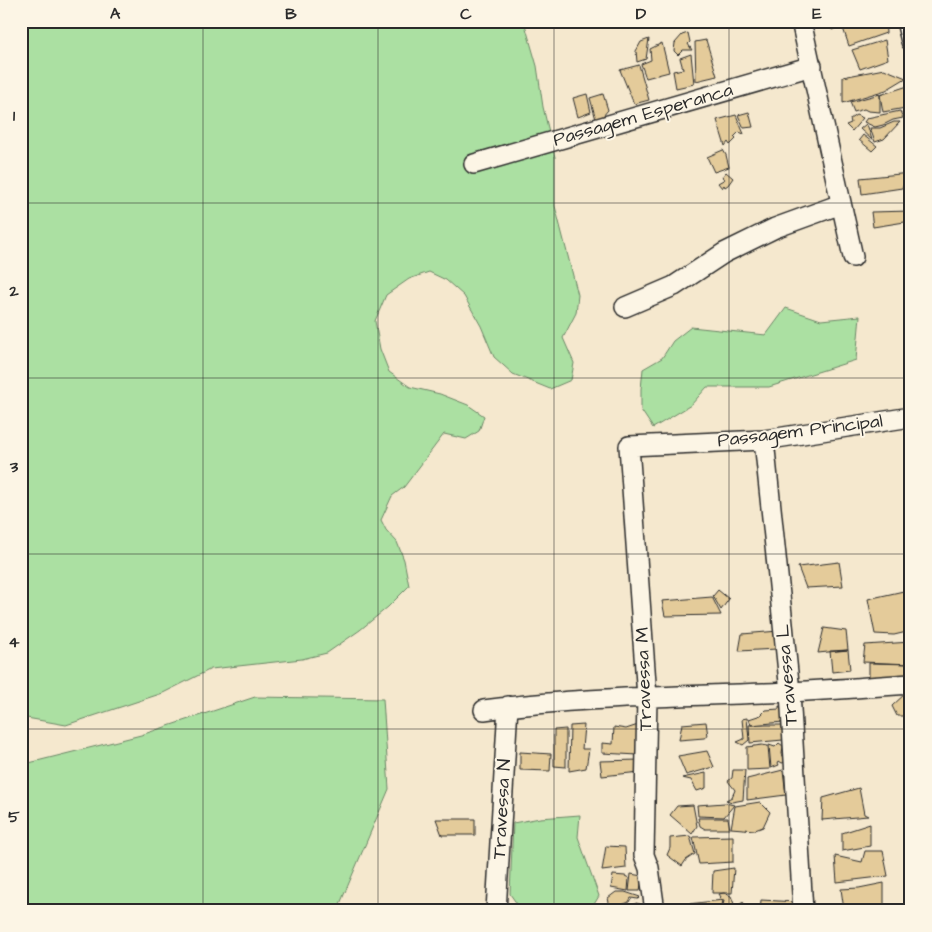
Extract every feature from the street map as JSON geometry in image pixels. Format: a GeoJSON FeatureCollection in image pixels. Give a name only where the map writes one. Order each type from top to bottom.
{"type":"FeatureCollection","features":[{"type":"Feature","properties":{"kind":"street"},"geometry":{"type":"LineString","coordinates":[[801,21],[852,257]]}},
{"type":"Feature","properties":{"kind":"street"},"geometry":{"type":"LineString","coordinates":[[906,21],[911,41]]}},
{"type":"Feature","properties":{"kind":"street","name":"Passagem Esperanca"},"geometry":{"type":"LineString","coordinates":[[474,164],[812,66]]}},
{"type":"Feature","properties":{"kind":"street"},"geometry":{"type":"LineString","coordinates":[[625,307],[674,286],[724,253],[775,228],[841,204]]}},
{"type":"Feature","properties":{"kind":"street","name":"Passagem Principal"},"geometry":{"type":"LineString","coordinates":[[629,446],[764,440],[911,417]]}},
{"type":"Feature","properties":{"kind":"street","name":"Travessa L"},"geometry":{"type":"LineString","coordinates":[[764,440],[790,692],[803,911]]}},
{"type":"Feature","properties":{"kind":"street","name":"Travessa M"},"geometry":{"type":"LineString","coordinates":[[629,446],[647,698],[644,855],[649,868],[655,911]]}},
{"type":"Feature","properties":{"kind":"street"},"geometry":{"type":"LineString","coordinates":[[484,710],[508,706],[911,684]]}},
{"type":"Feature","properties":{"kind":"street","name":"Travessa N"},"geometry":{"type":"LineString","coordinates":[[496,911],[508,706]]}},
{"type":"Feature","properties":{"kind":"green space"},"geometry":{"type":"Polygon","coordinates":[[[21,21],[524,21],[537,66],[543,107],[555,157],[555,206],[578,295],[576,313],[563,338],[574,363],[571,380],[550,389],[513,374],[494,357],[481,326],[464,296],[446,280],[429,272],[409,279],[386,295],[375,321],[380,349],[389,372],[410,387],[440,394],[468,405],[484,416],[479,431],[466,439],[444,434],[404,487],[392,496],[381,520],[386,530],[397,542],[404,560],[409,586],[388,607],[360,630],[327,653],[302,659],[211,669],[163,693],[66,725],[21,717],[21,21]]]}},
{"type":"Feature","properties":{"kind":"green space"},"geometry":{"type":"Polygon","coordinates":[[[786,308],[821,320],[860,316],[856,360],[769,387],[707,387],[691,405],[653,428],[641,410],[643,369],[662,358],[673,341],[691,327],[766,335],[786,308]]]}},
{"type":"Feature","properties":{"kind":"green space"},"geometry":{"type":"Polygon","coordinates":[[[255,697],[383,699],[389,789],[337,911],[21,911],[21,765],[141,735],[255,697]]]}},
{"type":"Feature","properties":{"kind":"green space"},"geometry":{"type":"Polygon","coordinates":[[[580,815],[578,837],[599,896],[590,911],[522,911],[510,894],[513,823],[540,818],[580,815]]]}},
{"type":"Feature","properties":{"kind":"building"},"geometry":{"type":"Polygon","coordinates":[[[830,21],[847,21],[847,22],[832,30],[830,21]]]}},
{"type":"Feature","properties":{"kind":"building"},"geometry":{"type":"Polygon","coordinates":[[[874,21],[885,21],[886,33],[849,46],[843,28],[874,21]]]}},
{"type":"Feature","properties":{"kind":"building"},"geometry":{"type":"Polygon","coordinates":[[[688,33],[690,42],[688,44],[692,50],[683,50],[678,55],[674,51],[675,43],[682,35],[688,33]]]}},
{"type":"Feature","properties":{"kind":"building"},"geometry":{"type":"Polygon","coordinates":[[[649,39],[646,59],[637,62],[636,51],[641,42],[649,39]]]}},
{"type":"Feature","properties":{"kind":"building"},"geometry":{"type":"Polygon","coordinates":[[[706,40],[717,76],[696,81],[695,42],[706,40]]]}},
{"type":"Feature","properties":{"kind":"building"},"geometry":{"type":"Polygon","coordinates":[[[885,40],[888,59],[860,69],[852,50],[885,40]]]}},
{"type":"Feature","properties":{"kind":"building"},"geometry":{"type":"Polygon","coordinates":[[[662,43],[669,72],[646,78],[641,64],[651,60],[650,49],[662,43]]]}},
{"type":"Feature","properties":{"kind":"building"},"geometry":{"type":"Polygon","coordinates":[[[691,54],[694,84],[676,88],[673,71],[683,69],[680,58],[691,54]]]}},
{"type":"Feature","properties":{"kind":"building"},"geometry":{"type":"Polygon","coordinates":[[[639,65],[649,100],[634,104],[620,70],[639,65]]]}},
{"type":"Feature","properties":{"kind":"building"},"geometry":{"type":"Polygon","coordinates":[[[884,69],[906,78],[886,90],[843,103],[843,77],[884,69]]]}},
{"type":"Feature","properties":{"kind":"building"},"geometry":{"type":"Polygon","coordinates":[[[911,85],[911,107],[883,112],[880,95],[911,85]]]}},
{"type":"Feature","properties":{"kind":"building"},"geometry":{"type":"Polygon","coordinates":[[[587,94],[591,112],[578,117],[573,98],[587,94]]]}},
{"type":"Feature","properties":{"kind":"building"},"geometry":{"type":"Polygon","coordinates":[[[603,94],[608,110],[597,123],[590,98],[603,94]]]}},
{"type":"Feature","properties":{"kind":"building"},"geometry":{"type":"Polygon","coordinates":[[[880,94],[880,112],[864,109],[854,112],[850,102],[880,94]]]}},
{"type":"Feature","properties":{"kind":"building"},"geometry":{"type":"Polygon","coordinates":[[[900,111],[903,118],[883,125],[875,127],[864,122],[867,118],[900,111]]]}},
{"type":"Feature","properties":{"kind":"building"},"geometry":{"type":"Polygon","coordinates":[[[749,112],[753,127],[744,128],[738,115],[749,112]]]}},
{"type":"Feature","properties":{"kind":"building"},"geometry":{"type":"Polygon","coordinates":[[[736,115],[744,134],[739,132],[734,137],[736,139],[730,145],[728,142],[725,146],[717,120],[736,115]]]}},
{"type":"Feature","properties":{"kind":"building"},"geometry":{"type":"Polygon","coordinates":[[[856,115],[863,118],[852,131],[846,125],[851,123],[850,119],[856,115]]]}},
{"type":"Feature","properties":{"kind":"building"},"geometry":{"type":"Polygon","coordinates":[[[894,122],[900,122],[884,139],[875,142],[870,128],[880,128],[894,122]]]}},
{"type":"Feature","properties":{"kind":"building"},"geometry":{"type":"Polygon","coordinates":[[[866,124],[868,127],[872,140],[860,129],[866,124]]]}},
{"type":"Feature","properties":{"kind":"building"},"geometry":{"type":"Polygon","coordinates":[[[863,135],[877,146],[872,151],[859,140],[863,135]]]}},
{"type":"Feature","properties":{"kind":"building"},"geometry":{"type":"Polygon","coordinates":[[[723,150],[729,167],[714,172],[707,157],[723,150]]]}},
{"type":"Feature","properties":{"kind":"building"},"geometry":{"type":"Polygon","coordinates":[[[726,172],[733,178],[728,185],[725,187],[724,185],[722,188],[718,183],[725,179],[722,177],[726,172]]]}},
{"type":"Feature","properties":{"kind":"building"},"geometry":{"type":"Polygon","coordinates":[[[910,173],[902,188],[862,194],[860,178],[910,173]]]}},
{"type":"Feature","properties":{"kind":"building"},"geometry":{"type":"Polygon","coordinates":[[[911,211],[911,221],[873,227],[871,212],[911,211]]]}},
{"type":"Feature","properties":{"kind":"building"},"geometry":{"type":"Polygon","coordinates":[[[839,562],[843,586],[806,588],[798,567],[839,562]]]}},
{"type":"Feature","properties":{"kind":"building"},"geometry":{"type":"Polygon","coordinates":[[[718,590],[729,599],[721,610],[713,596],[718,590]]]}},
{"type":"Feature","properties":{"kind":"building"},"geometry":{"type":"Polygon","coordinates":[[[908,590],[911,591],[911,631],[894,635],[875,634],[868,599],[908,590]]]}},
{"type":"Feature","properties":{"kind":"building"},"geometry":{"type":"Polygon","coordinates":[[[712,597],[721,615],[665,616],[662,601],[712,597]]]}},
{"type":"Feature","properties":{"kind":"building"},"geometry":{"type":"Polygon","coordinates":[[[824,628],[846,631],[848,650],[818,653],[824,628]]]}},
{"type":"Feature","properties":{"kind":"building"},"geometry":{"type":"Polygon","coordinates":[[[779,631],[777,649],[739,651],[742,634],[779,631]]]}},
{"type":"Feature","properties":{"kind":"building"},"geometry":{"type":"Polygon","coordinates":[[[911,642],[911,664],[863,662],[865,645],[911,642]]]}},
{"type":"Feature","properties":{"kind":"building"},"geometry":{"type":"Polygon","coordinates":[[[848,650],[850,670],[832,672],[830,651],[848,650]]]}},
{"type":"Feature","properties":{"kind":"building"},"geometry":{"type":"Polygon","coordinates":[[[869,663],[911,664],[911,674],[869,681],[869,663]]]}},
{"type":"Feature","properties":{"kind":"building"},"geometry":{"type":"Polygon","coordinates":[[[906,693],[911,716],[897,716],[892,706],[906,693]]]}},
{"type":"Feature","properties":{"kind":"building"},"geometry":{"type":"Polygon","coordinates":[[[779,706],[783,707],[783,722],[751,725],[749,719],[761,715],[766,710],[779,709],[779,706]]]}},
{"type":"Feature","properties":{"kind":"building"},"geometry":{"type":"Polygon","coordinates":[[[747,718],[749,740],[743,745],[737,742],[744,739],[742,719],[747,718]]]}},
{"type":"Feature","properties":{"kind":"building"},"geometry":{"type":"Polygon","coordinates":[[[706,722],[708,736],[679,740],[682,724],[706,722]]]}},
{"type":"Feature","properties":{"kind":"building"},"geometry":{"type":"Polygon","coordinates":[[[584,725],[582,749],[589,749],[586,768],[569,771],[570,726],[584,725]]]}},
{"type":"Feature","properties":{"kind":"building"},"geometry":{"type":"Polygon","coordinates":[[[638,725],[638,755],[602,753],[602,743],[613,744],[614,727],[626,729],[638,725]]]}},
{"type":"Feature","properties":{"kind":"building"},"geometry":{"type":"Polygon","coordinates":[[[749,725],[787,725],[783,740],[750,743],[749,725]]]}},
{"type":"Feature","properties":{"kind":"building"},"geometry":{"type":"Polygon","coordinates":[[[566,729],[566,767],[554,766],[554,730],[566,729]]]}},
{"type":"Feature","properties":{"kind":"building"},"geometry":{"type":"Polygon","coordinates":[[[906,729],[911,729],[911,744],[906,742],[906,729]]]}},
{"type":"Feature","properties":{"kind":"building"},"geometry":{"type":"Polygon","coordinates":[[[779,743],[783,746],[782,754],[786,762],[782,763],[779,761],[779,765],[771,768],[769,745],[775,747],[779,743]]]}},
{"type":"Feature","properties":{"kind":"building"},"geometry":{"type":"Polygon","coordinates":[[[768,746],[770,769],[747,770],[747,747],[768,746]]]}},
{"type":"Feature","properties":{"kind":"building"},"geometry":{"type":"Polygon","coordinates":[[[707,751],[714,767],[686,775],[678,756],[707,751]]]}},
{"type":"Feature","properties":{"kind":"building"},"geometry":{"type":"Polygon","coordinates":[[[520,752],[551,754],[550,771],[520,770],[520,752]]]}},
{"type":"Feature","properties":{"kind":"building"},"geometry":{"type":"Polygon","coordinates":[[[639,760],[640,772],[602,776],[600,761],[639,760]]]}},
{"type":"Feature","properties":{"kind":"building"},"geometry":{"type":"Polygon","coordinates":[[[733,770],[745,770],[743,800],[732,802],[726,800],[732,797],[735,790],[728,781],[732,778],[733,770]]]}},
{"type":"Feature","properties":{"kind":"building"},"geometry":{"type":"Polygon","coordinates":[[[783,770],[786,795],[747,800],[747,779],[783,770]]]}},
{"type":"Feature","properties":{"kind":"building"},"geometry":{"type":"Polygon","coordinates":[[[706,773],[706,788],[697,791],[691,780],[682,778],[706,773]]]}},
{"type":"Feature","properties":{"kind":"building"},"geometry":{"type":"Polygon","coordinates":[[[859,788],[864,814],[868,816],[822,820],[823,798],[859,788]]]}},
{"type":"Feature","properties":{"kind":"building"},"geometry":{"type":"Polygon","coordinates":[[[760,802],[770,812],[763,827],[755,830],[731,828],[735,806],[760,802]]]}},
{"type":"Feature","properties":{"kind":"building"},"geometry":{"type":"Polygon","coordinates":[[[725,803],[734,805],[724,817],[698,816],[697,805],[725,803]]]}},
{"type":"Feature","properties":{"kind":"building"},"geometry":{"type":"Polygon","coordinates":[[[693,805],[697,826],[692,834],[670,815],[677,806],[693,805]]]}},
{"type":"Feature","properties":{"kind":"building"},"geometry":{"type":"Polygon","coordinates":[[[698,818],[728,818],[730,829],[705,829],[700,826],[698,818]]]}},
{"type":"Feature","properties":{"kind":"building"},"geometry":{"type":"Polygon","coordinates":[[[436,819],[475,819],[475,835],[442,835],[436,819]]]}},
{"type":"Feature","properties":{"kind":"building"},"geometry":{"type":"Polygon","coordinates":[[[870,824],[870,846],[842,851],[842,833],[870,824]]]}},
{"type":"Feature","properties":{"kind":"building"},"geometry":{"type":"Polygon","coordinates":[[[690,836],[695,854],[686,860],[682,866],[667,855],[670,848],[670,838],[690,836]]]}},
{"type":"Feature","properties":{"kind":"building"},"geometry":{"type":"Polygon","coordinates":[[[733,836],[733,862],[699,864],[693,837],[733,836]]]}},
{"type":"Feature","properties":{"kind":"building"},"geometry":{"type":"Polygon","coordinates":[[[606,846],[625,847],[626,868],[602,871],[606,846]]]}},
{"type":"Feature","properties":{"kind":"building"},"geometry":{"type":"Polygon","coordinates":[[[865,851],[883,851],[888,876],[837,882],[835,856],[862,862],[865,851]]]}},
{"type":"Feature","properties":{"kind":"building"},"geometry":{"type":"Polygon","coordinates":[[[734,868],[732,893],[712,893],[713,871],[734,868]]]}},
{"type":"Feature","properties":{"kind":"building"},"geometry":{"type":"Polygon","coordinates":[[[631,874],[642,876],[640,891],[629,891],[631,874]]]}},
{"type":"Feature","properties":{"kind":"building"},"geometry":{"type":"Polygon","coordinates":[[[613,875],[629,878],[628,891],[611,888],[613,875]]]}},
{"type":"Feature","properties":{"kind":"building"},"geometry":{"type":"Polygon","coordinates":[[[911,879],[911,905],[908,905],[908,880],[911,879]]]}},
{"type":"Feature","properties":{"kind":"building"},"geometry":{"type":"Polygon","coordinates":[[[884,883],[884,906],[844,910],[841,889],[884,883]]]}},
{"type":"Feature","properties":{"kind":"building"},"geometry":{"type":"Polygon","coordinates":[[[616,892],[625,892],[640,897],[638,899],[631,898],[629,902],[619,906],[614,905],[610,907],[608,898],[616,892]]]}},
{"type":"Feature","properties":{"kind":"building"},"geometry":{"type":"Polygon","coordinates":[[[724,893],[731,896],[734,904],[725,911],[722,911],[724,900],[719,899],[721,897],[719,894],[724,893]]]}},
{"type":"Feature","properties":{"kind":"building"},"geometry":{"type":"Polygon","coordinates":[[[723,900],[721,911],[688,911],[688,904],[723,900]]]}},
{"type":"Feature","properties":{"kind":"building"},"geometry":{"type":"Polygon","coordinates":[[[761,900],[796,902],[797,911],[760,911],[761,900]]]}},
{"type":"Feature","properties":{"kind":"building"},"geometry":{"type":"Polygon","coordinates":[[[743,902],[746,906],[757,906],[759,911],[731,911],[743,902]]]}},
{"type":"Feature","properties":{"kind":"building"},"geometry":{"type":"Polygon","coordinates":[[[636,903],[643,905],[642,911],[629,911],[630,908],[636,903]]]}},
{"type":"Feature","properties":{"kind":"building"},"geometry":{"type":"Polygon","coordinates":[[[483,906],[483,911],[452,911],[452,908],[483,906]]]}}]}
